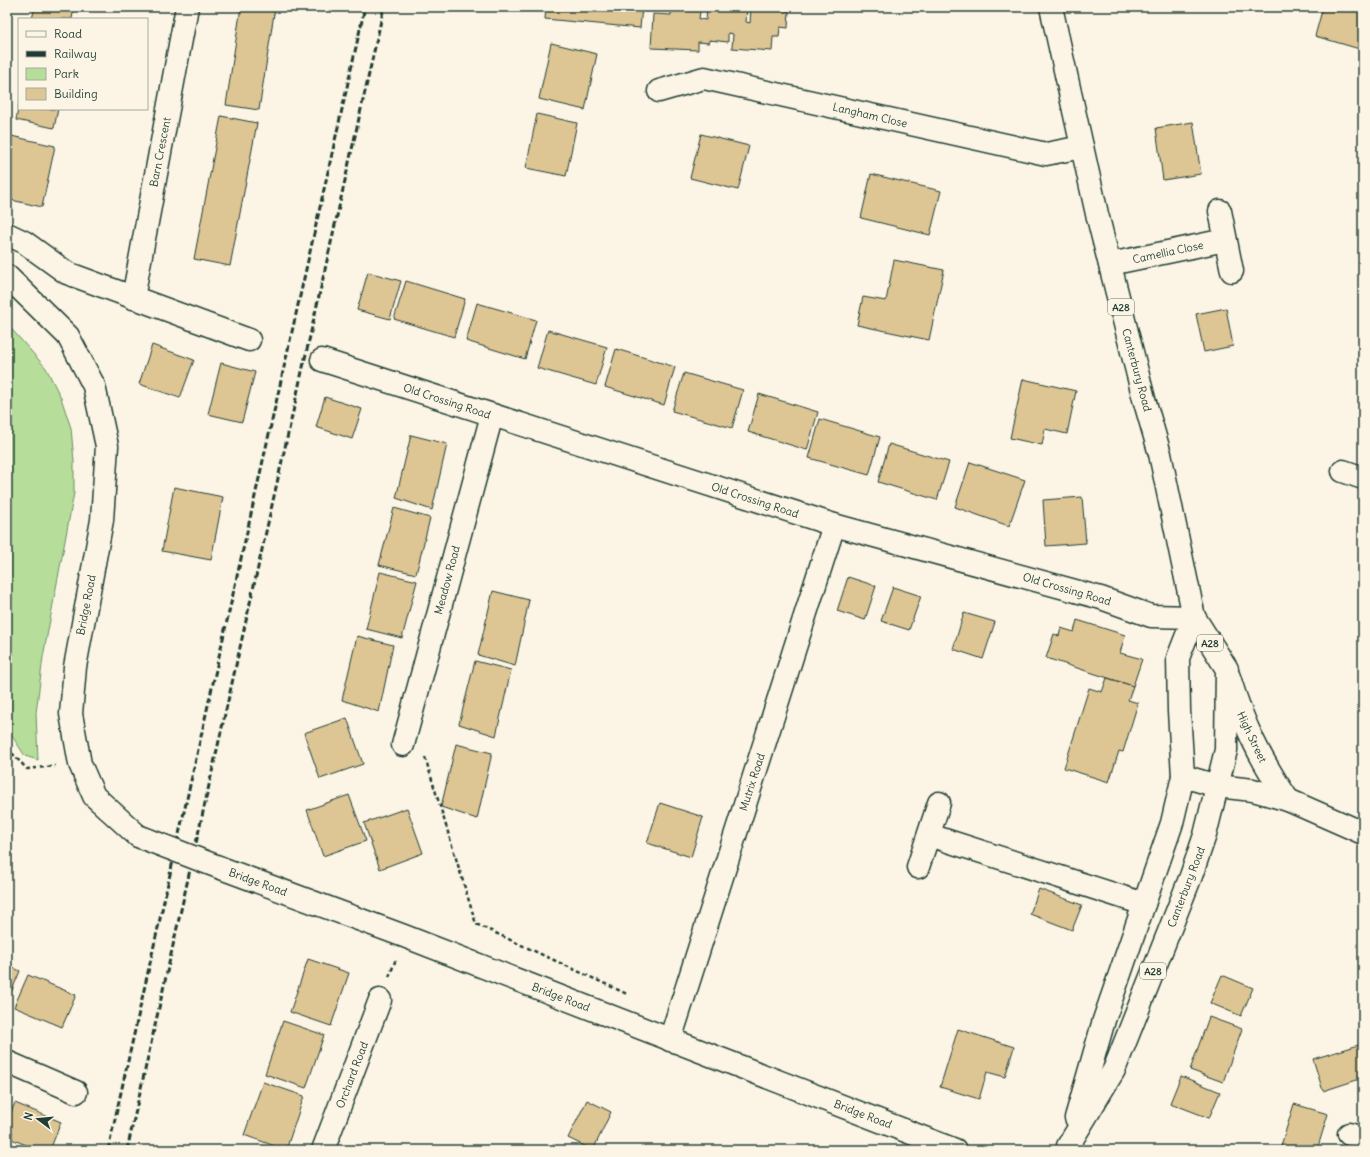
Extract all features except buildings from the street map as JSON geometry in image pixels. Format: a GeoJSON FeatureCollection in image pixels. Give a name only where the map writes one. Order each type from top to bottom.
{"type":"FeatureCollection","features":[{"type":"Feature","properties":{"kind":"main road","name":"Barn Crescent"},"geometry":{"type":"LineString","coordinates":[[133,298],[187,7]]}},
{"type":"Feature","properties":{"kind":"main road","name":"Canterbury Road"},"geometry":{"type":"LineString","coordinates":[[1050,7],[1110,264],[1144,399],[1160,454],[1194,617],[1227,669],[1226,750],[1205,835],[1191,876],[1114,1070],[1067,1148]]}},
{"type":"Feature","properties":{"kind":"main road","name":"Langham Close"},"geometry":{"type":"LineString","coordinates":[[659,91],[704,78],[1046,154],[1082,147]]}},
{"type":"Feature","properties":{"kind":"main road"},"geometry":{"type":"LineString","coordinates":[[1220,211],[1232,271]]}},
{"type":"Feature","properties":{"kind":"main road"},"geometry":{"type":"LineString","coordinates":[[7,234],[24,242],[67,273],[249,340]]}},
{"type":"Feature","properties":{"kind":"main road","name":"Camellia Close"},"geometry":{"type":"LineString","coordinates":[[1110,264],[1225,240]]}},
{"type":"Feature","properties":{"kind":"main road","name":"Bridge Road"},"geometry":{"type":"LineString","coordinates":[[7,276],[68,336],[94,386],[107,446],[102,520],[75,667],[71,714],[80,764],[94,796],[138,836],[404,936],[955,1150]]}},
{"type":"Feature","properties":{"kind":"main road","name":"Old Crossing Road"},"geometry":{"type":"LineString","coordinates":[[322,360],[834,525],[1101,598],[1151,616],[1194,617]]}},
{"type":"Feature","properties":{"kind":"main road","name":"Meadow Road"},"geometry":{"type":"LineString","coordinates":[[403,745],[492,415]]}},
{"type":"Feature","properties":{"kind":"main road"},"geometry":{"type":"LineString","coordinates":[[1343,471],[1363,478]]}},
{"type":"Feature","properties":{"kind":"main road","name":"Mutrix Road"},"geometry":{"type":"LineString","coordinates":[[670,1040],[834,525]]}},
{"type":"Feature","properties":{"kind":"main road","name":"Canterbury Road"},"geometry":{"type":"LineString","coordinates":[[1067,1148],[1104,1020],[1172,823],[1183,776],[1178,658],[1194,617]]}},
{"type":"Feature","properties":{"kind":"main road","name":"High Street"},"geometry":{"type":"LineString","coordinates":[[1227,669],[1238,706],[1253,742],[1269,772],[1288,800]]}},
{"type":"Feature","properties":{"kind":"main road"},"geometry":{"type":"LineString","coordinates":[[1183,776],[1217,786],[1253,790],[1288,800],[1363,833]]}},
{"type":"Feature","properties":{"kind":"main road"},"geometry":{"type":"LineString","coordinates":[[918,867],[939,803]]}},
{"type":"Feature","properties":{"kind":"main road"},"geometry":{"type":"LineString","coordinates":[[929,835],[1144,904]]}},
{"type":"Feature","properties":{"kind":"main road","name":"Orchard Road"},"geometry":{"type":"LineString","coordinates":[[323,1150],[383,991]]}},
{"type":"Feature","properties":{"kind":"main road"},"geometry":{"type":"LineString","coordinates":[[7,1062],[76,1092]]}},
{"type":"Feature","properties":{"kind":"path"},"geometry":{"type":"LineString","coordinates":[[403,745],[424,755],[476,924],[634,996]]}},
{"type":"Feature","properties":{"kind":"path"},"geometry":{"type":"LineString","coordinates":[[7,748],[27,769],[80,764]]}},
{"type":"Feature","properties":{"kind":"path"},"geometry":{"type":"LineString","coordinates":[[383,991],[394,964]]}},
{"type":"Feature","properties":{"kind":"green space"},"geometry":{"type":"Polygon","coordinates":[[[7,324],[46,368],[61,398],[71,428],[74,461],[74,493],[43,657],[36,713],[38,760],[25,756],[7,728],[7,324]]]}},
{"type":"Feature","properties":{"kind":"railway"},"geometry":{"type":"LineString","coordinates":[[108,1150],[365,7]]}},
{"type":"Feature","properties":{"kind":"railway"},"geometry":{"type":"LineString","coordinates":[[127,1150],[384,7]]}}]}
